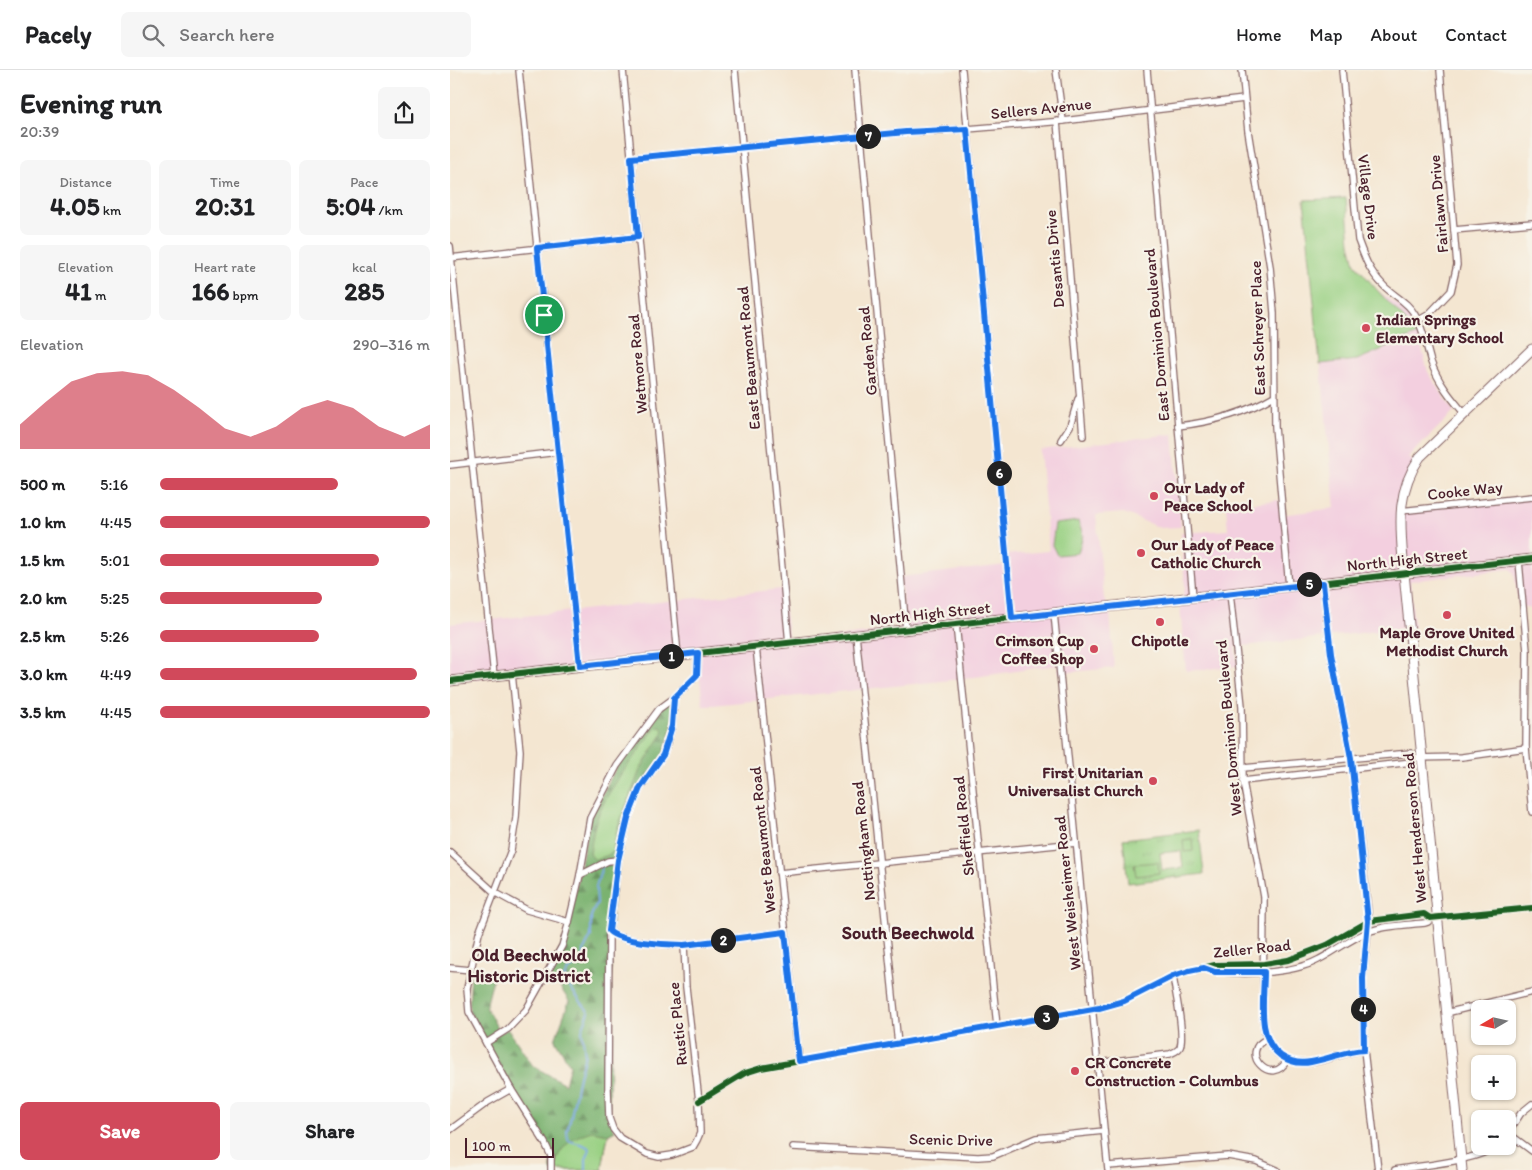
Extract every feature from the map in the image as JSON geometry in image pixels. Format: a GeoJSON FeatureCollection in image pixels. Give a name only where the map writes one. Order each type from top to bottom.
{"type":"FeatureCollection","features":[{"type":"Feature","properties":{"kind":"main road","name":"West Henderson Road"},"geometry":{"type":"LineString","coordinates":[[1462,1170],[1446,1013],[1433,917],[1418,758],[1400,511],[1405,487],[1414,465],[1430,446],[1532,349]]}},
{"type":"Feature","properties":{"kind":"main road","name":"North High Street"},"geometry":{"type":"LineString","coordinates":[[450,682],[1532,560]]}},
{"type":"Feature","properties":{"kind":"street"},"geometry":{"type":"LineString","coordinates":[[519,70],[580,666]]}},
{"type":"Feature","properties":{"kind":"street","name":"Wetmore Road"},"geometry":{"type":"LineString","coordinates":[[623,70],[678,655]]}},
{"type":"Feature","properties":{"kind":"street","name":"East Beaumont Road"},"geometry":{"type":"LineString","coordinates":[[735,70],[789,643]]}},
{"type":"Feature","properties":{"kind":"street","name":"Garden Road"},"geometry":{"type":"LineString","coordinates":[[855,70],[906,630]]}},
{"type":"Feature","properties":{"kind":"street"},"geometry":{"type":"LineString","coordinates":[[962,70],[1012,618]]}},
{"type":"Feature","properties":{"kind":"street","name":"Desantis Drive"},"geometry":{"type":"LineString","coordinates":[[1056,70],[1060,91],[1060,121],[1083,436]]}},
{"type":"Feature","properties":{"kind":"street","name":"East Dominion Boulevard"},"geometry":{"type":"LineString","coordinates":[[1147,70],[1193,597]]}},
{"type":"Feature","properties":{"kind":"street","name":"East Schreyer Place"},"geometry":{"type":"LineString","coordinates":[[1242,70],[1244,99],[1270,267],[1274,313],[1275,427],[1289,587]]}},
{"type":"Feature","properties":{"kind":"street","name":"Village Drive"},"geometry":{"type":"LineString","coordinates":[[1342,70],[1358,240],[1367,265],[1385,287],[1412,309],[1419,320],[1436,375],[1451,398],[1464,413]]}},
{"type":"Feature","properties":{"kind":"street","name":"Fairlawn Drive"},"geometry":{"type":"LineString","coordinates":[[1419,320],[1428,315],[1451,291],[1457,265],[1440,70]]}},
{"type":"Feature","properties":{"kind":"street","name":"Sellers Avenue"},"geometry":{"type":"LineString","coordinates":[[631,158],[906,132],[1060,121],[1244,99]]}},
{"type":"Feature","properties":{"kind":"street"},"geometry":{"type":"LineString","coordinates":[[1454,230],[1532,223]]}},
{"type":"Feature","properties":{"kind":"street"},"geometry":{"type":"LineString","coordinates":[[451,258],[638,237]]}},
{"type":"Feature","properties":{"kind":"street"},"geometry":{"type":"LineString","coordinates":[[450,246],[494,676]]}},
{"type":"Feature","properties":{"kind":"street","name":"Desantis Drive"},"geometry":{"type":"LineString","coordinates":[[1061,440],[1070,426],[1080,394]]}},
{"type":"Feature","properties":{"kind":"street"},"geometry":{"type":"LineString","coordinates":[[1178,426],[1202,423],[1234,415],[1258,406],[1274,396]]}},
{"type":"Feature","properties":{"kind":"street"},"geometry":{"type":"LineString","coordinates":[[450,465],[558,452]]}},
{"type":"Feature","properties":{"kind":"street","name":"Cooke Way"},"geometry":{"type":"LineString","coordinates":[[1400,511],[1532,497]]}},
{"type":"Feature","properties":{"kind":"street"},"geometry":{"type":"LineString","coordinates":[[1519,561],[1527,651],[1526,748],[1532,812]]}},
{"type":"Feature","properties":{"kind":"street"},"geometry":{"type":"LineString","coordinates":[[1323,583],[1331,654],[1351,758],[1368,921],[1363,978],[1364,1050],[1378,1170]]}},
{"type":"Feature","properties":{"kind":"street","name":"West Dominion Boulevard"},"geometry":{"type":"LineString","coordinates":[[1230,593],[1242,706],[1242,768],[1264,897],[1263,1016],[1267,1039],[1276,1052],[1287,1060]]}},
{"type":"Feature","properties":{"kind":"street","name":"West Weisheimer Road"},"geometry":{"type":"LineString","coordinates":[[1054,613],[1108,1168]]}},
{"type":"Feature","properties":{"kind":"street","name":"Sheffield Road"},"geometry":{"type":"LineString","coordinates":[[956,624],[997,1026]]}},
{"type":"Feature","properties":{"kind":"street","name":"Nottingham Road"},"geometry":{"type":"LineString","coordinates":[[856,635],[898,1044]]}},
{"type":"Feature","properties":{"kind":"street","name":"West Beaumont Road"},"geometry":{"type":"LineString","coordinates":[[756,647],[799,1061]]}},
{"type":"Feature","properties":{"kind":"street"},"geometry":{"type":"LineString","coordinates":[[486,1043],[508,1029],[526,1010],[562,946],[570,922],[590,818],[617,766],[644,728],[659,709],[674,698],[697,675],[698,653]]}},
{"type":"Feature","properties":{"kind":"street"},"geometry":{"type":"LineString","coordinates":[[512,674],[520,751],[516,818],[511,850],[479,933],[467,988],[469,1012],[511,1089],[551,1156],[551,1170]]}},
{"type":"Feature","properties":{"kind":"street"},"geometry":{"type":"LineString","coordinates":[[674,698],[672,726],[663,755],[640,788],[628,818],[618,860],[609,931],[618,937],[667,945],[684,945],[785,932]]}},
{"type":"Feature","properties":{"kind":"street"},"geometry":{"type":"LineString","coordinates":[[1242,768],[1411,754],[1418,758],[1462,757],[1526,748]]}},
{"type":"Feature","properties":{"kind":"street"},"geometry":{"type":"LineString","coordinates":[[1244,781],[1412,762],[1418,758]]}},
{"type":"Feature","properties":{"kind":"street"},"geometry":{"type":"LineString","coordinates":[[779,873],[1076,843]]}},
{"type":"Feature","properties":{"kind":"street"},"geometry":{"type":"LineString","coordinates":[[450,852],[494,892],[527,910],[570,922]]}},
{"type":"Feature","properties":{"kind":"street"},"geometry":{"type":"LineString","coordinates":[[580,875],[608,861],[618,860]]}},
{"type":"Feature","properties":{"kind":"street","name":"Zeller Road"},"geometry":{"type":"LineString","coordinates":[[700,1101],[751,1070],[1092,1009],[1124,1001],[1173,976],[1215,965],[1264,964],[1301,957],[1327,945],[1368,921],[1424,914],[1433,917],[1532,908]]}},
{"type":"Feature","properties":{"kind":"street","name":"Zeller Road"},"geometry":{"type":"LineString","coordinates":[[1204,968],[1215,972],[1284,971],[1316,961],[1368,931],[1392,926],[1425,923],[1433,917]]}},
{"type":"Feature","properties":{"kind":"street","name":"Rustic Place"},"geometry":{"type":"LineString","coordinates":[[609,931],[608,1089],[610,1118],[613,1129],[620,1138],[646,1154],[659,1157],[672,1155],[693,1146],[698,1140],[700,1125],[700,1101],[686,987],[684,945]]}},
{"type":"Feature","properties":{"kind":"street"},"geometry":{"type":"LineString","coordinates":[[450,968],[471,970]]}},
{"type":"Feature","properties":{"kind":"street"},"geometry":{"type":"LineString","coordinates":[[1098,1063],[1170,1054],[1177,1051],[1180,1047],[1181,1032],[1173,976]]}},
{"type":"Feature","properties":{"kind":"street"},"geometry":{"type":"LineString","coordinates":[[1446,1013],[1532,992]]}},
{"type":"Feature","properties":{"kind":"street"},"geometry":{"type":"LineString","coordinates":[[1267,1039],[1259,1044],[1255,1053],[1258,1063],[1266,1069],[1272,1070],[1279,1069],[1287,1060],[1301,1063],[1311,1062],[1364,1050]]}},
{"type":"Feature","properties":{"kind":"street"},"geometry":{"type":"LineString","coordinates":[[450,1130],[488,1102],[511,1089]]}},
{"type":"Feature","properties":{"kind":"street"},"geometry":{"type":"LineString","coordinates":[[1516,1121],[1521,1113],[1532,1104]]}},
{"type":"Feature","properties":{"kind":"street","name":"Scenic Drive"},"geometry":{"type":"LineString","coordinates":[[793,1147],[978,1157],[993,1156],[1036,1138],[1104,1131]]}},
{"type":"Feature","properties":{"kind":"street"},"geometry":{"type":"LineString","coordinates":[[1516,1139],[1532,1151]]}},
{"type":"Feature","properties":{"kind":"street"},"geometry":{"type":"LineString","coordinates":[[1395,1170],[1482,1155]]}},
{"type":"Feature","properties":{"kind":"street"},"geometry":{"type":"LineString","coordinates":[[1108,1168],[1228,1156],[1256,1161],[1277,1170]]}},
{"type":"Feature","properties":{"kind":"shaded area"},"geometry":{"type":"Polygon","coordinates":[[[1346,198],[1350,243],[1355,264],[1377,290],[1404,310],[1412,321],[1418,334],[1428,372],[1454,412],[1408,457],[1414,462],[1398,511],[1532,497],[1532,609],[1519,605],[1514,573],[1510,569],[1410,581],[1414,627],[1235,647],[1238,666],[1186,671],[1180,606],[1185,588],[1181,533],[1228,530],[1226,506],[1279,500],[1281,515],[1335,508],[1304,200],[1346,198]]]}},
{"type":"Feature","properties":{"kind":"shaded area"},"geometry":{"type":"Polygon","coordinates":[[[1173,434],[1181,527],[1160,528],[1124,513],[1096,515],[1104,598],[1110,613],[1114,668],[1059,673],[1058,665],[961,679],[703,706],[697,654],[450,682],[450,624],[782,589],[789,643],[905,628],[900,577],[1006,565],[1005,555],[1049,551],[1040,450],[1173,434]]]}},
{"type":"Feature","properties":{"kind":"green space"},"geometry":{"type":"Polygon","coordinates":[[[1346,198],[1350,243],[1355,264],[1418,334],[1357,360],[1320,364],[1304,200],[1346,198]]]}},
{"type":"Feature","properties":{"kind":"green space"},"geometry":{"type":"Polygon","coordinates":[[[1078,521],[1083,535],[1078,553],[1057,555],[1052,545],[1055,524],[1078,521]]]}},
{"type":"Feature","properties":{"kind":"green space"},"geometry":{"type":"Polygon","coordinates":[[[674,698],[672,727],[663,755],[640,788],[628,818],[612,906],[609,1118],[615,1131],[608,1135],[603,1170],[551,1170],[551,1156],[469,1012],[471,970],[494,975],[486,1007],[500,1033],[508,1029],[533,1066],[565,1084],[570,1065],[555,1040],[569,1001],[557,982],[545,977],[562,946],[569,922],[590,818],[617,766],[659,709],[674,698]]]}},
{"type":"Feature","properties":{"kind":"green space"},"geometry":{"type":"Polygon","coordinates":[[[662,727],[663,733],[640,770],[617,829],[613,850],[608,855],[594,859],[590,854],[592,839],[596,821],[603,805],[624,771],[655,728],[662,727]]]}},
{"type":"Feature","properties":{"kind":"green space"},"geometry":{"type":"Polygon","coordinates":[[[1199,830],[1204,874],[1128,883],[1123,839],[1199,830]],[[1181,851],[1160,853],[1162,870],[1183,868],[1181,851]]]}},
{"type":"Feature","properties":{"kind":"green space"},"geometry":{"type":"Polygon","coordinates":[[[1192,839],[1193,851],[1184,852],[1183,840],[1192,839]]]}},
{"type":"Feature","properties":{"kind":"green space"},"geometry":{"type":"Polygon","coordinates":[[[1158,862],[1159,873],[1136,876],[1134,864],[1158,862]]]}},
{"type":"Feature","properties":{"kind":"green space"},"geometry":{"type":"Polygon","coordinates":[[[592,1131],[608,1134],[603,1170],[555,1170],[556,1162],[567,1144],[578,1136],[592,1131]]]}},
{"type":"Feature","properties":{"kind":"waterway"},"geometry":{"type":"LineString","coordinates":[[586,1170],[586,1159],[590,1149],[568,1140],[567,1131],[585,1055],[582,1030],[589,1012],[564,977],[568,970],[581,963],[584,959],[584,950],[591,936],[591,916],[597,903],[596,887],[602,866]]}},
{"type":"Feature","properties":{"kind":"cycle path"},"geometry":{"type":"LineString","coordinates":[[450,681],[1532,559]]}},
{"type":"Feature","properties":{"kind":"cycle path"},"geometry":{"type":"LineString","coordinates":[[699,1101],[745,1073],[761,1068],[1099,1008],[1124,1001],[1173,976],[1215,965],[1264,964],[1288,960],[1327,945],[1369,921],[1424,914],[1430,918],[1532,908]]}},
{"type":"Feature","properties":{"kind":"place","name":"Indian Springs Elementary School"},"geometry":{"type":"Point","coordinates":[1366,328]}},
{"type":"Feature","properties":{"kind":"place","name":"Our Lady of Peace School"},"geometry":{"type":"Point","coordinates":[1154,496]}},
{"type":"Feature","properties":{"kind":"place","name":"Our Lady of Peace Catholic Church"},"geometry":{"type":"Point","coordinates":[1141,553]}},
{"type":"Feature","properties":{"kind":"place","name":"Maple Grove United Methodist Church"},"geometry":{"type":"Point","coordinates":[1447,615]}},
{"type":"Feature","properties":{"kind":"place","name":"Chipotle"},"geometry":{"type":"Point","coordinates":[1160,622]}},
{"type":"Feature","properties":{"kind":"place","name":"Crimson Cup Coffee Shop"},"geometry":{"type":"Point","coordinates":[1094,649]}},
{"type":"Feature","properties":{"kind":"place","name":"First Unitarian Universalist Church"},"geometry":{"type":"Point","coordinates":[1153,781]}},
{"type":"Feature","properties":{"kind":"place","name":"CR Concrete Construction - Columbus"},"geometry":{"type":"Point","coordinates":[1075,1071]}},
{"type":"Feature","properties":{"kind":"district","name":"South Beechwold"},"geometry":{"type":"Point","coordinates":[908,933]}},
{"type":"Feature","properties":{"kind":"district","name":"Old Beechwold Historic District"},"geometry":{"type":"Point","coordinates":[529,965]}},
{"type":"Feature","properties":{"kind":"route"},"geometry":{"type":"LineString","coordinates":[[967,129],[1012,618],[1323,583],[1331,654],[1351,758],[1368,921],[1363,978],[1364,1050],[1311,1062],[1301,1063],[1287,1060],[1276,1052],[1267,1039],[1263,1016],[1264,972],[1215,972],[1204,968],[1173,976],[1124,1001],[1099,1008],[799,1061],[785,932],[684,945],[667,945],[613,935],[609,931],[612,906],[618,860],[628,818],[640,788],[663,755],[672,726],[674,698],[697,675],[698,653],[580,666],[544,315],[537,248],[638,237],[631,158],[906,132],[967,129]]}}]}
